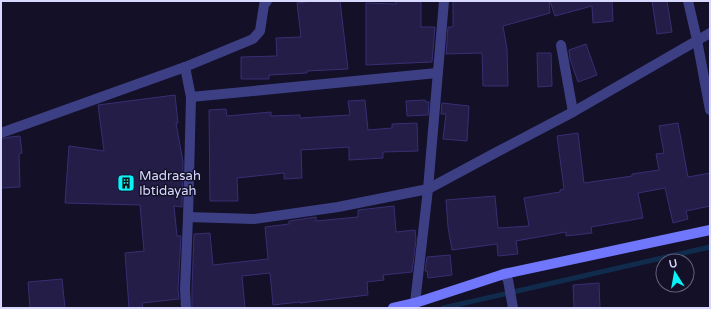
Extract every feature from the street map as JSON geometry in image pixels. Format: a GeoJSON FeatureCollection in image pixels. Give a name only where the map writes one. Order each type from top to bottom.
{"type":"FeatureCollection","features":[{"type":"Feature","properties":{"kind":"main road"},"geometry":{"type":"LineString","coordinates":[[393,308],[506,277],[710,230]]}},
{"type":"Feature","properties":{"kind":"street"},"geometry":{"type":"LineString","coordinates":[[1,133],[185,67],[253,39],[260,31],[264,5],[267,1]]}},
{"type":"Feature","properties":{"kind":"street"},"geometry":{"type":"LineString","coordinates":[[415,303],[428,189],[444,1]]}},
{"type":"Feature","properties":{"kind":"street"},"geometry":{"type":"LineString","coordinates":[[688,1],[710,110]]}},
{"type":"Feature","properties":{"kind":"street"},"geometry":{"type":"LineString","coordinates":[[188,217],[254,219],[338,207],[428,189],[573,112],[710,33]]}},
{"type":"Feature","properties":{"kind":"street"},"geometry":{"type":"LineString","coordinates":[[561,44],[573,112]]}},
{"type":"Feature","properties":{"kind":"street"},"geometry":{"type":"LineString","coordinates":[[185,67],[191,97],[185,288],[186,308]]}},
{"type":"Feature","properties":{"kind":"street"},"geometry":{"type":"LineString","coordinates":[[191,97],[437,73]]}},
{"type":"Feature","properties":{"kind":"street"},"geometry":{"type":"LineString","coordinates":[[506,277],[513,305]]}},
{"type":"Feature","properties":{"kind":"building"},"geometry":{"type":"Polygon","coordinates":[[[312,1],[340,1],[348,69],[269,75],[269,79],[241,79],[241,57],[277,56],[276,38],[301,37],[297,3],[312,1]]]}},
{"type":"Feature","properties":{"kind":"building"},"geometry":{"type":"Polygon","coordinates":[[[396,1],[421,1],[421,27],[435,27],[432,62],[366,65],[366,3],[396,4],[396,1]]]}},
{"type":"Feature","properties":{"kind":"building"},"geometry":{"type":"Polygon","coordinates":[[[453,1],[549,1],[550,13],[503,26],[507,49],[508,86],[483,86],[482,53],[446,54],[448,27],[453,27],[453,1]]]}},
{"type":"Feature","properties":{"kind":"building"},"geometry":{"type":"Polygon","coordinates":[[[550,1],[612,1],[613,21],[593,23],[592,6],[555,16],[550,1]]]}},
{"type":"Feature","properties":{"kind":"building"},"geometry":{"type":"Polygon","coordinates":[[[652,1],[667,1],[672,32],[657,34],[652,1]]]}},
{"type":"Feature","properties":{"kind":"building"},"geometry":{"type":"Polygon","coordinates":[[[586,44],[597,75],[578,82],[570,59],[569,50],[586,44]]]}},
{"type":"Feature","properties":{"kind":"building"},"geometry":{"type":"Polygon","coordinates":[[[537,53],[551,53],[552,86],[538,87],[537,53]]]}},
{"type":"Feature","properties":{"kind":"building"},"geometry":{"type":"Polygon","coordinates":[[[175,95],[178,123],[176,123],[183,162],[182,207],[174,206],[177,236],[181,236],[178,289],[179,299],[142,303],[143,308],[129,308],[125,253],[144,251],[140,205],[65,203],[69,146],[104,151],[98,105],[175,95]]]}},
{"type":"Feature","properties":{"kind":"building"},"geometry":{"type":"Polygon","coordinates":[[[365,100],[368,130],[392,128],[392,124],[417,123],[418,151],[383,152],[383,158],[349,160],[349,147],[301,150],[302,178],[284,179],[284,173],[237,178],[238,201],[210,201],[209,110],[226,109],[227,116],[271,112],[271,116],[300,115],[300,118],[350,115],[348,101],[365,100]]]}},
{"type":"Feature","properties":{"kind":"building"},"geometry":{"type":"Polygon","coordinates":[[[425,100],[426,102],[429,102],[428,115],[407,116],[406,101],[425,100]]]}},
{"type":"Feature","properties":{"kind":"building"},"geometry":{"type":"Polygon","coordinates":[[[442,103],[469,106],[467,141],[443,139],[446,114],[441,114],[442,103]]]}},
{"type":"Feature","properties":{"kind":"building"},"geometry":{"type":"Polygon","coordinates":[[[678,123],[688,177],[710,173],[710,206],[686,211],[688,219],[673,223],[665,188],[638,193],[643,218],[591,227],[592,233],[566,236],[566,232],[516,241],[518,254],[498,256],[497,244],[452,250],[448,227],[446,200],[495,196],[498,228],[529,226],[524,198],[560,192],[560,190],[564,189],[557,136],[578,133],[584,183],[632,176],[632,174],[659,170],[656,154],[664,153],[659,126],[678,123]]]}},
{"type":"Feature","properties":{"kind":"building"},"geometry":{"type":"Polygon","coordinates":[[[20,136],[22,153],[19,154],[20,187],[1,188],[1,139],[20,136]]]}},
{"type":"Feature","properties":{"kind":"building"},"geometry":{"type":"Polygon","coordinates":[[[394,206],[396,232],[415,230],[416,240],[412,272],[383,275],[384,280],[367,282],[368,295],[273,305],[270,273],[242,276],[245,308],[192,308],[194,234],[210,233],[213,265],[268,259],[265,227],[289,224],[289,221],[316,217],[316,221],[358,217],[358,210],[394,206]]]}},
{"type":"Feature","properties":{"kind":"building"},"geometry":{"type":"Polygon","coordinates":[[[450,255],[452,275],[428,278],[427,271],[425,271],[427,257],[450,255]]]}},
{"type":"Feature","properties":{"kind":"building"},"geometry":{"type":"Polygon","coordinates":[[[62,279],[65,308],[30,308],[28,282],[62,279]]]}},
{"type":"Feature","properties":{"kind":"building"},"geometry":{"type":"Polygon","coordinates":[[[599,283],[600,308],[574,308],[573,285],[599,283]]]}},
{"type":"Feature","properties":{"kind":"waterway"},"geometry":{"type":"LineString","coordinates":[[443,308],[710,247]]}},
{"type":"Feature","properties":{"kind":"place","name":"Madrasah Ibtidayah"},"geometry":{"type":"Point","coordinates":[126,183]}}]}
